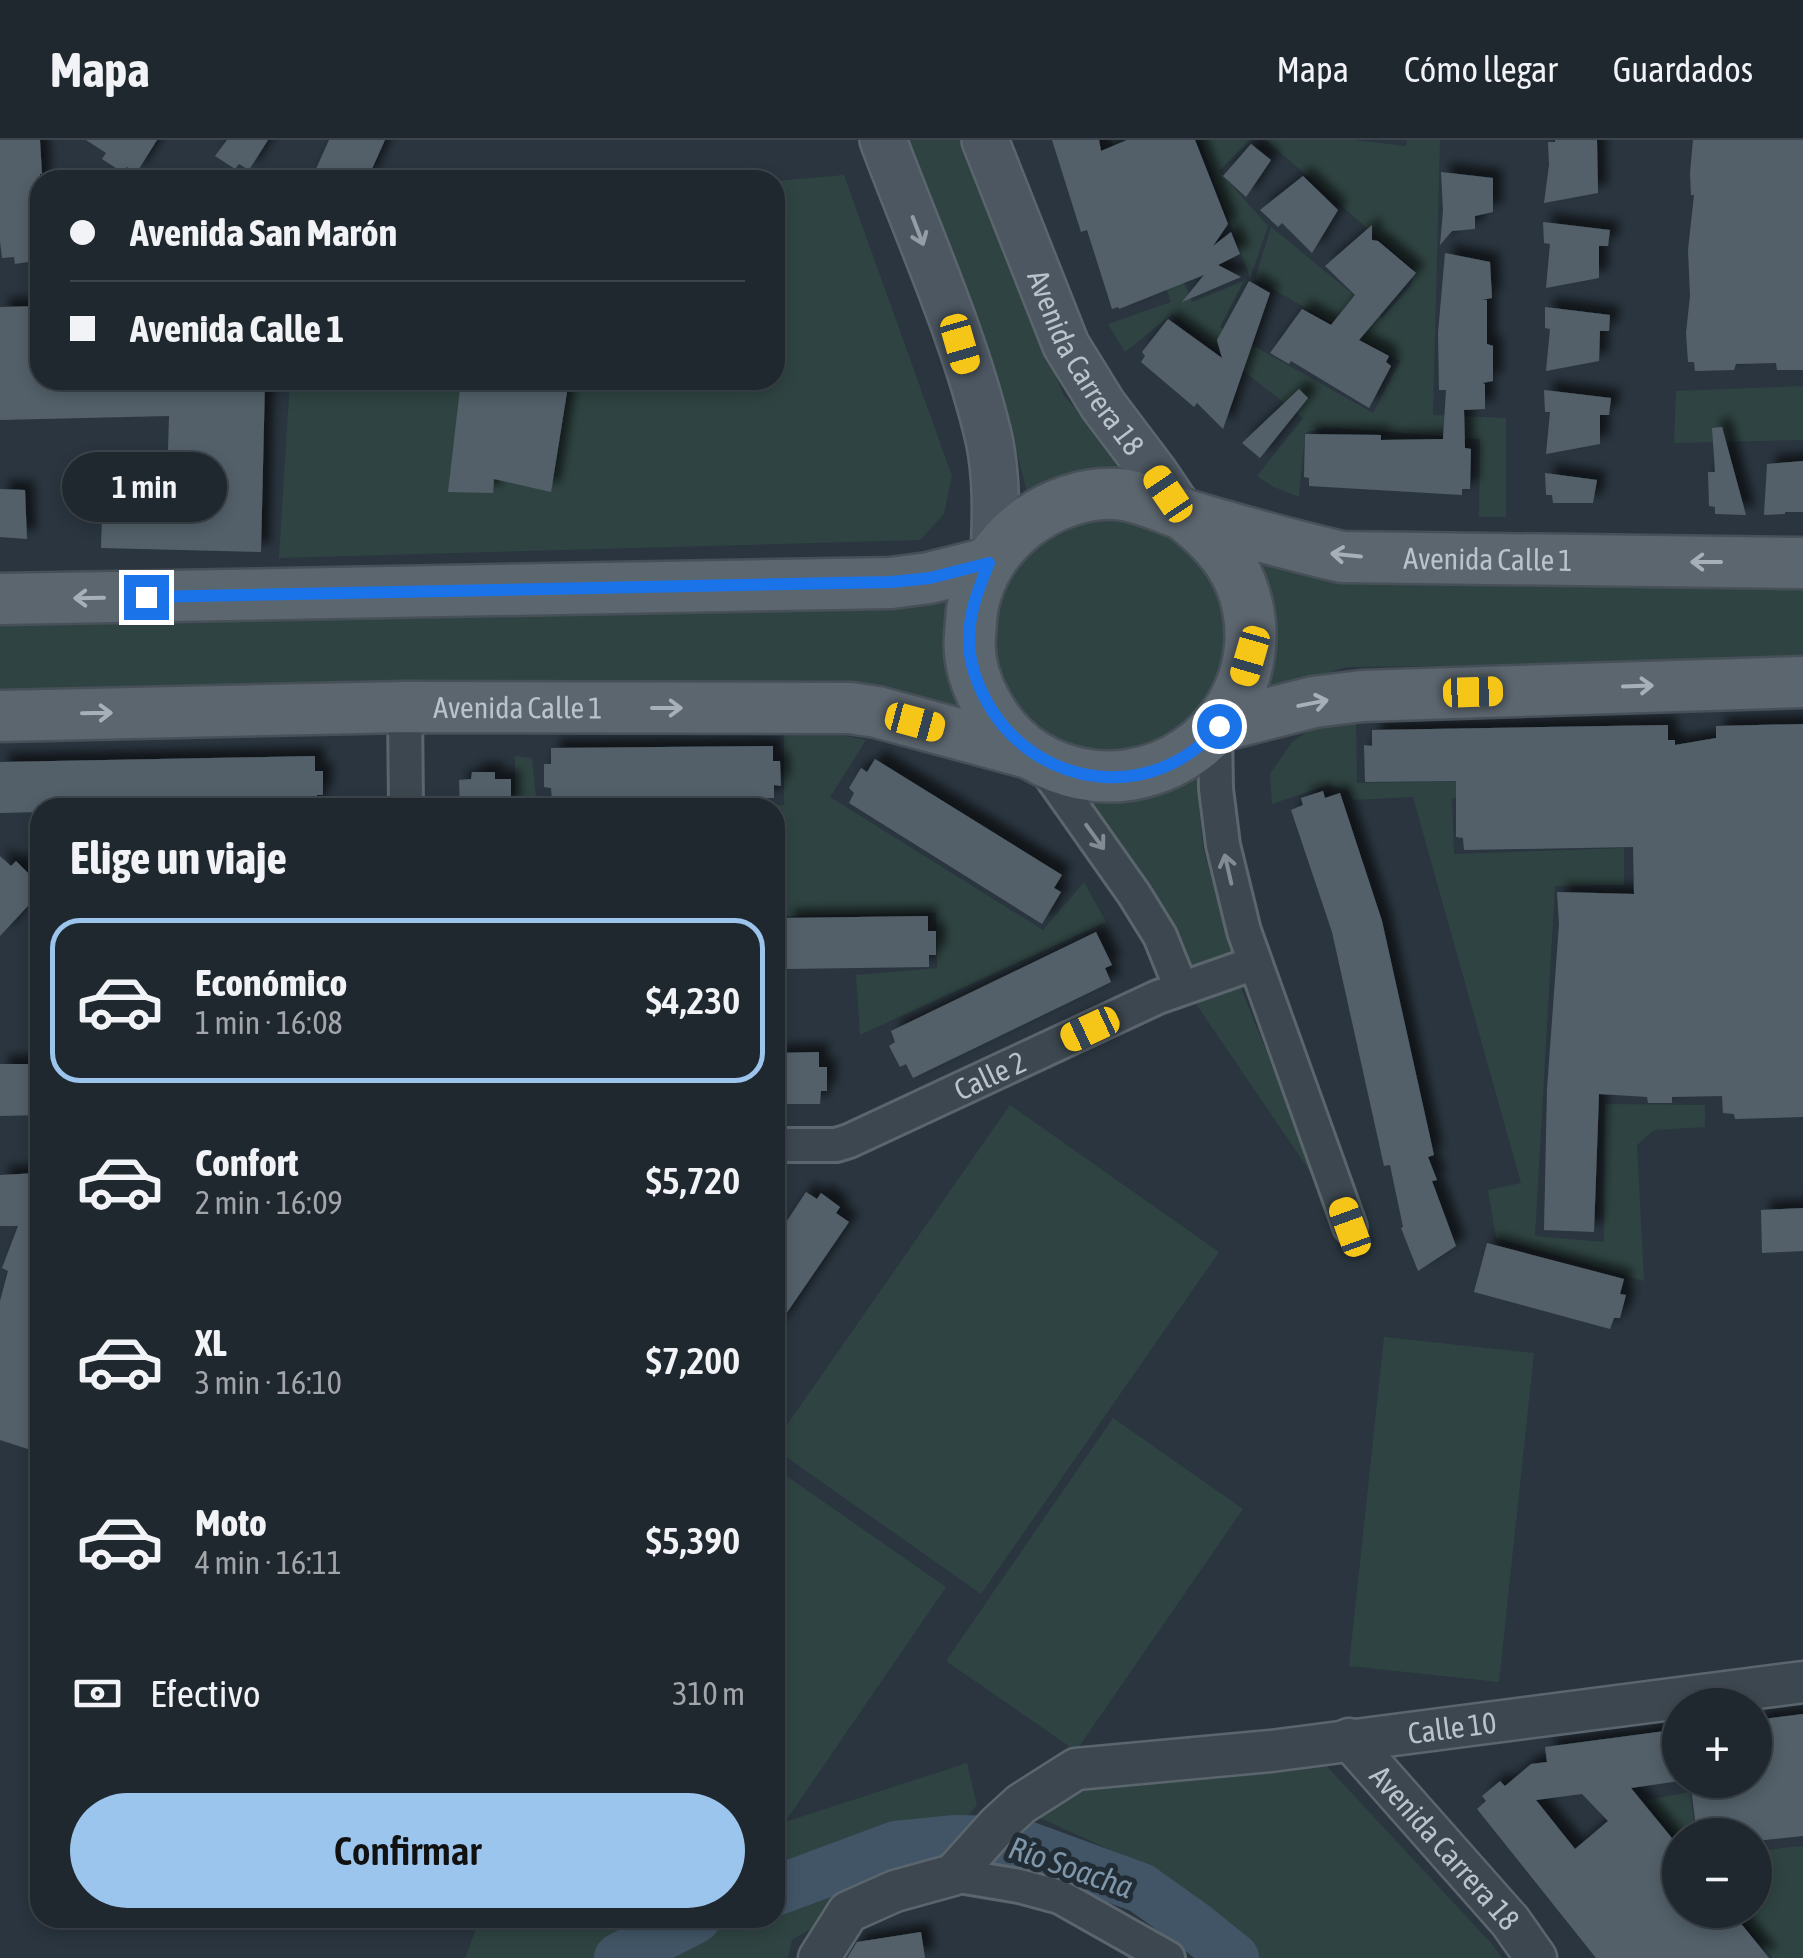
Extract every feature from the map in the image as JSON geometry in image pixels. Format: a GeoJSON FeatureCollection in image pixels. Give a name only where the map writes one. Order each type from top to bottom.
{"type":"FeatureCollection","features":[{"type":"Feature","properties":{"kind":"main road"},"geometry":{"type":"LineString","coordinates":[[883,140],[960,344],[989,442],[996,508],[992,559],[973,603],[969,645],[978,686],[999,724],[1034,755],[1074,773],[1112,778],[1150,772],[1185,756],[1217,729],[1314,702],[1362,696],[1803,682]]}},
{"type":"Feature","properties":{"kind":"main road","name":"Avenida Carrera 18"},"geometry":{"type":"LineString","coordinates":[[985,140],[1066,344],[1103,405],[1182,514],[1221,548],[1240,582],[1250,618],[1250,656],[1239,693],[1217,729]]}},
{"type":"Feature","properties":{"kind":"main road"},"geometry":{"type":"LineString","coordinates":[[0,600],[891,582],[930,578],[992,559],[1024,524],[1052,507],[1083,497],[1116,494],[1149,500],[1182,514]]}},
{"type":"Feature","properties":{"kind":"main road","name":"Avenida Calle 1"},"geometry":{"type":"LineString","coordinates":[[1182,514],[1342,557],[1803,562]]}},
{"type":"Feature","properties":{"kind":"main road","name":"Avenida Calle 1"},"geometry":{"type":"LineString","coordinates":[[0,716],[406,707],[850,708],[1034,755]]}},
{"type":"Feature","properties":{"kind":"street"},"geometry":{"type":"LineString","coordinates":[[406,707],[406,798]]}},
{"type":"Feature","properties":{"kind":"street","name":"Avenida Carrera 18"},"geometry":{"type":"LineString","coordinates":[[1217,729],[1216,789],[1223,845],[1244,931],[1350,1227]]}},
{"type":"Feature","properties":{"kind":"street"},"geometry":{"type":"LineString","coordinates":[[1034,755],[1134,894],[1160,936],[1181,988]]}},
{"type":"Feature","properties":{"kind":"street","name":"Calle 2"},"geometry":{"type":"LineString","coordinates":[[785,1145],[850,1141],[1181,988],[1255,963]]}},
{"type":"Feature","properties":{"kind":"street","name":"Calle 10"},"geometry":{"type":"LineString","coordinates":[[960,1869],[1021,1804],[1076,1770],[1271,1751],[1803,1682]]}},
{"type":"Feature","properties":{"kind":"street","name":"Avenida Carrera 18"},"geometry":{"type":"LineString","coordinates":[[1349,1740],[1510,1921],[1536,1958]]}},
{"type":"Feature","properties":{"kind":"street"},"geometry":{"type":"LineString","coordinates":[[820,1958],[848,1912],[960,1869],[1060,1898],[1168,1958]]}},
{"type":"Feature","properties":{"kind":"green space"},"geometry":{"type":"Polygon","coordinates":[[[908,140],[964,140],[1064,396],[1133,473],[1030,505],[1008,416],[908,140]]]}},
{"type":"Feature","properties":{"kind":"green space"},"geometry":{"type":"Polygon","coordinates":[[[1111,140],[1127,140],[1192,302],[1244,281],[1220,327],[1373,413],[1400,361],[1255,279],[1271,227],[1382,318],[1412,284],[1413,268],[1266,140],[1353,140],[1406,146],[1407,140],[1440,140],[1433,415],[1506,418],[1506,517],[1479,517],[1480,439],[1325,427],[1305,433],[1299,497],[1274,487],[1257,476],[1303,418],[1172,314],[1125,352],[1108,324],[1171,302],[1111,140]]]}},
{"type":"Feature","properties":{"kind":"green space"},"geometry":{"type":"Polygon","coordinates":[[[1200,140],[1250,140],[1219,171],[1268,226],[1250,278],[1200,140]]]}},
{"type":"Feature","properties":{"kind":"green space"},"geometry":{"type":"Polygon","coordinates":[[[844,175],[952,476],[944,514],[920,540],[279,558],[289,390],[785,390],[785,180],[844,175]]]}},
{"type":"Feature","properties":{"kind":"green space"},"geometry":{"type":"Polygon","coordinates":[[[1803,386],[1803,440],[1674,443],[1676,391],[1803,386]]]}},
{"type":"Feature","properties":{"kind":"green space"},"geometry":{"type":"Polygon","coordinates":[[[1110,514],[1157,523],[1197,549],[1223,589],[1232,636],[1223,683],[1197,723],[1157,749],[1110,758],[1063,749],[1023,723],[997,683],[988,636],[997,589],[1023,549],[1063,523],[1110,514]]]}},
{"type":"Feature","properties":{"kind":"green space"},"geometry":{"type":"Polygon","coordinates":[[[1236,545],[1803,578],[1803,661],[1346,667],[1254,698],[1236,545]]]}},
{"type":"Feature","properties":{"kind":"green space"},"geometry":{"type":"Polygon","coordinates":[[[965,574],[973,724],[0,703],[0,616],[965,574]]]}},
{"type":"Feature","properties":{"kind":"green space"},"geometry":{"type":"Polygon","coordinates":[[[1356,721],[1357,783],[1686,777],[1685,787],[1452,798],[1454,854],[1624,848],[1624,885],[1555,886],[1535,1236],[1604,1242],[1605,1104],[1705,1105],[1705,1127],[1654,1130],[1637,1145],[1644,1281],[1496,1238],[1488,1190],[1521,1183],[1413,797],[1353,800],[1348,790],[1328,785],[1272,804],[1270,774],[1292,742],[1316,726],[1356,721]]]}},
{"type":"Feature","properties":{"kind":"green space"},"geometry":{"type":"Polygon","coordinates":[[[784,731],[866,740],[830,797],[1043,930],[1084,882],[1106,922],[860,1035],[856,975],[937,968],[936,913],[785,916],[784,731]]]}},
{"type":"Feature","properties":{"kind":"green space"},"geometry":{"type":"Polygon","coordinates":[[[515,756],[532,758],[536,798],[515,798],[515,756]]]}},
{"type":"Feature","properties":{"kind":"green space"},"geometry":{"type":"Polygon","coordinates":[[[1196,774],[1203,848],[1234,954],[1195,971],[1085,802],[1164,792],[1196,774]]]}},
{"type":"Feature","properties":{"kind":"green space"},"geometry":{"type":"Polygon","coordinates":[[[1240,986],[1322,1189],[1196,1004],[1240,986]]]}},
{"type":"Feature","properties":{"kind":"green space"},"geometry":{"type":"Polygon","coordinates":[[[1010,1105],[1219,1252],[981,1594],[785,1456],[785,1428],[1010,1105]]]}},
{"type":"Feature","properties":{"kind":"green space"},"geometry":{"type":"Polygon","coordinates":[[[1384,1337],[1534,1353],[1499,1682],[1349,1666],[1384,1337]]]}},
{"type":"Feature","properties":{"kind":"green space"},"geometry":{"type":"Polygon","coordinates":[[[1113,1418],[1243,1509],[1076,1751],[946,1661],[1113,1418]]]}},
{"type":"Feature","properties":{"kind":"green space"},"geometry":{"type":"Polygon","coordinates":[[[785,1475],[946,1587],[785,1822],[785,1475]]]}},
{"type":"Feature","properties":{"kind":"green space"},"geometry":{"type":"Polygon","coordinates":[[[1308,1746],[1502,1958],[1258,1958],[1139,1863],[1018,1808],[1080,1778],[1308,1746]]]}},
{"type":"Feature","properties":{"kind":"green space"},"geometry":{"type":"Polygon","coordinates":[[[967,1763],[977,1805],[933,1857],[792,1940],[788,1958],[465,1958],[476,1928],[785,1928],[785,1822],[967,1763]]]}},
{"type":"Feature","properties":{"kind":"green space"},"geometry":{"type":"Polygon","coordinates":[[[1691,1798],[1694,1818],[1662,1820],[1646,1800],[1691,1798]]]}},
{"type":"Feature","properties":{"kind":"green space"},"geometry":{"type":"Polygon","coordinates":[[[1803,1846],[1803,1958],[1773,1958],[1749,1928],[1772,1928],[1772,1849],[1803,1846]]]}},
{"type":"Feature","properties":{"kind":"building"},"geometry":{"type":"Polygon","coordinates":[[[0,140],[40,140],[42,170],[30,170],[30,262],[15,264],[14,257],[2,258],[0,140]]]}},
{"type":"Feature","properties":{"kind":"building"},"geometry":{"type":"Polygon","coordinates":[[[86,140],[157,140],[138,170],[119,170],[102,159],[106,153],[86,140]]]}},
{"type":"Feature","properties":{"kind":"building"},"geometry":{"type":"Polygon","coordinates":[[[227,140],[268,140],[249,170],[239,164],[235,169],[215,156],[227,140]]]}},
{"type":"Feature","properties":{"kind":"building"},"geometry":{"type":"Polygon","coordinates":[[[329,140],[385,140],[372,170],[316,170],[329,140]]]}},
{"type":"Feature","properties":{"kind":"building"},"geometry":{"type":"Polygon","coordinates":[[[1052,140],[1099,140],[1101,151],[1127,140],[1195,140],[1228,224],[1213,246],[1231,232],[1240,254],[1218,265],[1241,277],[1182,302],[1204,275],[1112,309],[1087,230],[1081,232],[1052,140]]]}},
{"type":"Feature","properties":{"kind":"building"},"geometry":{"type":"Polygon","coordinates":[[[1597,140],[1598,193],[1544,203],[1548,142],[1597,140]]]}},
{"type":"Feature","properties":{"kind":"building"},"geometry":{"type":"Polygon","coordinates":[[[1693,140],[1803,140],[1803,370],[1777,370],[1776,363],[1695,371],[1694,362],[1688,362],[1693,140]]]}},
{"type":"Feature","properties":{"kind":"building"},"geometry":{"type":"Polygon","coordinates":[[[1251,144],[1271,160],[1246,197],[1223,176],[1251,144]]]}},
{"type":"Feature","properties":{"kind":"building"},"geometry":{"type":"Polygon","coordinates":[[[1441,172],[1493,178],[1493,212],[1475,216],[1475,229],[1452,231],[1440,245],[1443,211],[1441,172]]]}},
{"type":"Feature","properties":{"kind":"building"},"geometry":{"type":"Polygon","coordinates":[[[1303,176],[1338,210],[1312,253],[1282,223],[1278,227],[1260,210],[1303,176]]]}},
{"type":"Feature","properties":{"kind":"building"},"geometry":{"type":"Polygon","coordinates":[[[1543,222],[1610,230],[1608,246],[1599,246],[1599,278],[1546,288],[1550,244],[1544,243],[1543,222]]]}},
{"type":"Feature","properties":{"kind":"building"},"geometry":{"type":"Polygon","coordinates":[[[1372,225],[1372,240],[1416,273],[1359,340],[1389,356],[1386,362],[1391,366],[1369,408],[1291,361],[1289,364],[1270,353],[1302,309],[1331,325],[1355,295],[1325,266],[1372,225]]]}},
{"type":"Feature","properties":{"kind":"building"},"geometry":{"type":"Polygon","coordinates":[[[1445,253],[1490,262],[1492,298],[1482,300],[1487,300],[1487,344],[1493,346],[1493,381],[1482,383],[1485,409],[1464,410],[1465,448],[1471,449],[1470,489],[1462,489],[1462,495],[1309,486],[1309,478],[1304,477],[1305,434],[1381,435],[1381,440],[1443,439],[1446,390],[1439,390],[1438,333],[1445,253]]]}},
{"type":"Feature","properties":{"kind":"building"},"geometry":{"type":"Polygon","coordinates":[[[1249,281],[1270,293],[1223,429],[1197,403],[1194,407],[1141,362],[1145,356],[1142,352],[1168,319],[1222,358],[1217,340],[1249,281]]]}},
{"type":"Feature","properties":{"kind":"building"},"geometry":{"type":"Polygon","coordinates":[[[30,306],[30,390],[265,390],[261,552],[101,548],[103,488],[167,483],[169,416],[0,420],[0,307],[30,306]]]}},
{"type":"Feature","properties":{"kind":"building"},"geometry":{"type":"Polygon","coordinates":[[[1545,307],[1610,315],[1609,331],[1600,331],[1599,361],[1546,371],[1550,329],[1545,328],[1545,307]]]}},
{"type":"Feature","properties":{"kind":"building"},"geometry":{"type":"Polygon","coordinates":[[[1299,389],[1308,398],[1260,458],[1242,443],[1299,389]]]}},
{"type":"Feature","properties":{"kind":"building"},"geometry":{"type":"Polygon","coordinates":[[[460,390],[567,390],[551,492],[494,479],[493,493],[448,492],[460,390]]]}},
{"type":"Feature","properties":{"kind":"building"},"geometry":{"type":"Polygon","coordinates":[[[1544,390],[1611,398],[1609,415],[1600,415],[1600,444],[1546,454],[1550,412],[1545,412],[1544,390]]]}},
{"type":"Feature","properties":{"kind":"building"},"geometry":{"type":"Polygon","coordinates":[[[1722,427],[1746,515],[1715,514],[1715,507],[1709,506],[1708,472],[1715,472],[1712,428],[1722,427]]]}},
{"type":"Feature","properties":{"kind":"building"},"geometry":{"type":"Polygon","coordinates":[[[1803,461],[1803,512],[1764,515],[1767,464],[1803,461]]]}},
{"type":"Feature","properties":{"kind":"building"},"geometry":{"type":"Polygon","coordinates":[[[1545,473],[1597,480],[1593,503],[1553,503],[1552,495],[1546,495],[1545,473]]]}},
{"type":"Feature","properties":{"kind":"building"},"geometry":{"type":"Polygon","coordinates":[[[0,489],[25,490],[27,539],[0,537],[0,489]]]}},
{"type":"Feature","properties":{"kind":"building"},"geometry":{"type":"Polygon","coordinates":[[[1803,724],[1803,1117],[1735,1119],[1734,1114],[1723,1113],[1722,1096],[1672,1097],[1672,1103],[1648,1103],[1647,1097],[1599,1094],[1594,1232],[1544,1230],[1547,1089],[1559,924],[1557,892],[1634,894],[1633,847],[1464,850],[1463,838],[1456,837],[1456,781],[1365,782],[1364,745],[1372,746],[1372,730],[1668,725],[1668,740],[1675,740],[1675,745],[1716,738],[1716,726],[1803,724]]]}},
{"type":"Feature","properties":{"kind":"building"},"geometry":{"type":"Polygon","coordinates":[[[773,746],[773,761],[780,761],[781,786],[774,785],[774,798],[552,798],[551,788],[544,787],[544,764],[551,764],[551,748],[773,746]]]}},
{"type":"Feature","properties":{"kind":"building"},"geometry":{"type":"Polygon","coordinates":[[[315,756],[315,771],[323,771],[323,795],[30,798],[30,812],[0,813],[0,762],[315,756]]]}},
{"type":"Feature","properties":{"kind":"building"},"geometry":{"type":"Polygon","coordinates":[[[875,759],[1062,875],[1054,888],[1061,892],[1042,924],[849,803],[854,793],[849,788],[861,768],[867,772],[875,759]]]}},
{"type":"Feature","properties":{"kind":"building"},"geometry":{"type":"Polygon","coordinates":[[[472,772],[495,772],[495,779],[511,779],[511,798],[460,798],[459,780],[471,779],[472,772]]]}},
{"type":"Feature","properties":{"kind":"building"},"geometry":{"type":"Polygon","coordinates":[[[1323,791],[1325,798],[1340,793],[1382,921],[1434,1155],[1428,1157],[1437,1180],[1432,1181],[1456,1246],[1418,1271],[1401,1228],[1390,1165],[1384,1166],[1332,932],[1291,810],[1303,805],[1301,798],[1323,791]]]}},
{"type":"Feature","properties":{"kind":"building"},"geometry":{"type":"Polygon","coordinates":[[[0,856],[11,866],[16,861],[30,875],[30,904],[0,936],[0,856]]]}},
{"type":"Feature","properties":{"kind":"building"},"geometry":{"type":"Polygon","coordinates":[[[928,916],[928,931],[936,931],[936,955],[929,955],[929,967],[786,969],[785,918],[928,916]]]}},
{"type":"Feature","properties":{"kind":"building"},"geometry":{"type":"Polygon","coordinates":[[[1096,932],[1112,965],[1105,968],[1111,982],[913,1078],[906,1064],[900,1067],[889,1046],[895,1042],[891,1031],[1096,932]]]}},
{"type":"Feature","properties":{"kind":"building"},"geometry":{"type":"Polygon","coordinates":[[[819,1052],[819,1067],[827,1067],[827,1091],[821,1091],[820,1104],[785,1104],[785,1053],[819,1052]]]}},
{"type":"Feature","properties":{"kind":"building"},"geometry":{"type":"Polygon","coordinates":[[[0,1064],[30,1064],[30,1115],[0,1116],[0,1064]]]}},
{"type":"Feature","properties":{"kind":"building"},"geometry":{"type":"Polygon","coordinates":[[[30,1174],[30,1450],[0,1440],[0,1301],[8,1271],[2,1268],[18,1226],[0,1226],[0,1175],[30,1174]]]}},
{"type":"Feature","properties":{"kind":"building"},"geometry":{"type":"Polygon","coordinates":[[[806,1192],[817,1199],[821,1193],[840,1207],[836,1213],[849,1222],[785,1315],[785,1224],[806,1192]]]}},
{"type":"Feature","properties":{"kind":"building"},"geometry":{"type":"Polygon","coordinates":[[[1803,1208],[1803,1251],[1762,1253],[1761,1210],[1803,1208]]]}},
{"type":"Feature","properties":{"kind":"building"},"geometry":{"type":"Polygon","coordinates":[[[1487,1243],[1624,1279],[1620,1294],[1626,1295],[1620,1318],[1614,1318],[1610,1329],[1474,1292],[1487,1243]]]}},
{"type":"Feature","properties":{"kind":"building"},"geometry":{"type":"Polygon","coordinates":[[[1803,1714],[1803,1836],[1772,1839],[1772,1818],[1695,1818],[1692,1798],[1772,1798],[1772,1718],[1803,1714]]]}},
{"type":"Feature","properties":{"kind":"building"},"geometry":{"type":"Polygon","coordinates":[[[1662,1731],[1662,1784],[1631,1788],[1662,1826],[1662,1928],[1745,1928],[1769,1958],[1596,1958],[1477,1809],[1486,1801],[1482,1796],[1500,1781],[1505,1786],[1531,1764],[1547,1762],[1545,1747],[1662,1731]],[[1582,1794],[1536,1800],[1575,1849],[1608,1821],[1582,1794]]]}},
{"type":"Feature","properties":{"kind":"building"},"geometry":{"type":"Polygon","coordinates":[[[921,1932],[925,1958],[847,1958],[857,1942],[921,1932]]]}},
{"type":"Feature","properties":{"kind":"waterway","name":"Río Soacha"},"geometry":{"type":"LineString","coordinates":[[785,1887],[896,1846],[956,1840],[1013,1841],[1141,1888],[1234,1958]]}},
{"type":"Feature","properties":{"kind":"waterway","name":"Río Soacha"},"geometry":{"type":"LineString","coordinates":[[619,1958],[677,1928]]}},
{"type":"Feature","properties":{"kind":"route"},"geometry":{"type":"LineString","coordinates":[[146,597],[891,582],[930,578],[989,563],[973,603],[969,645],[978,686],[988,705],[999,724],[1030,753],[1074,773],[1112,778],[1150,772],[1185,756],[1219,726]]}}]}
